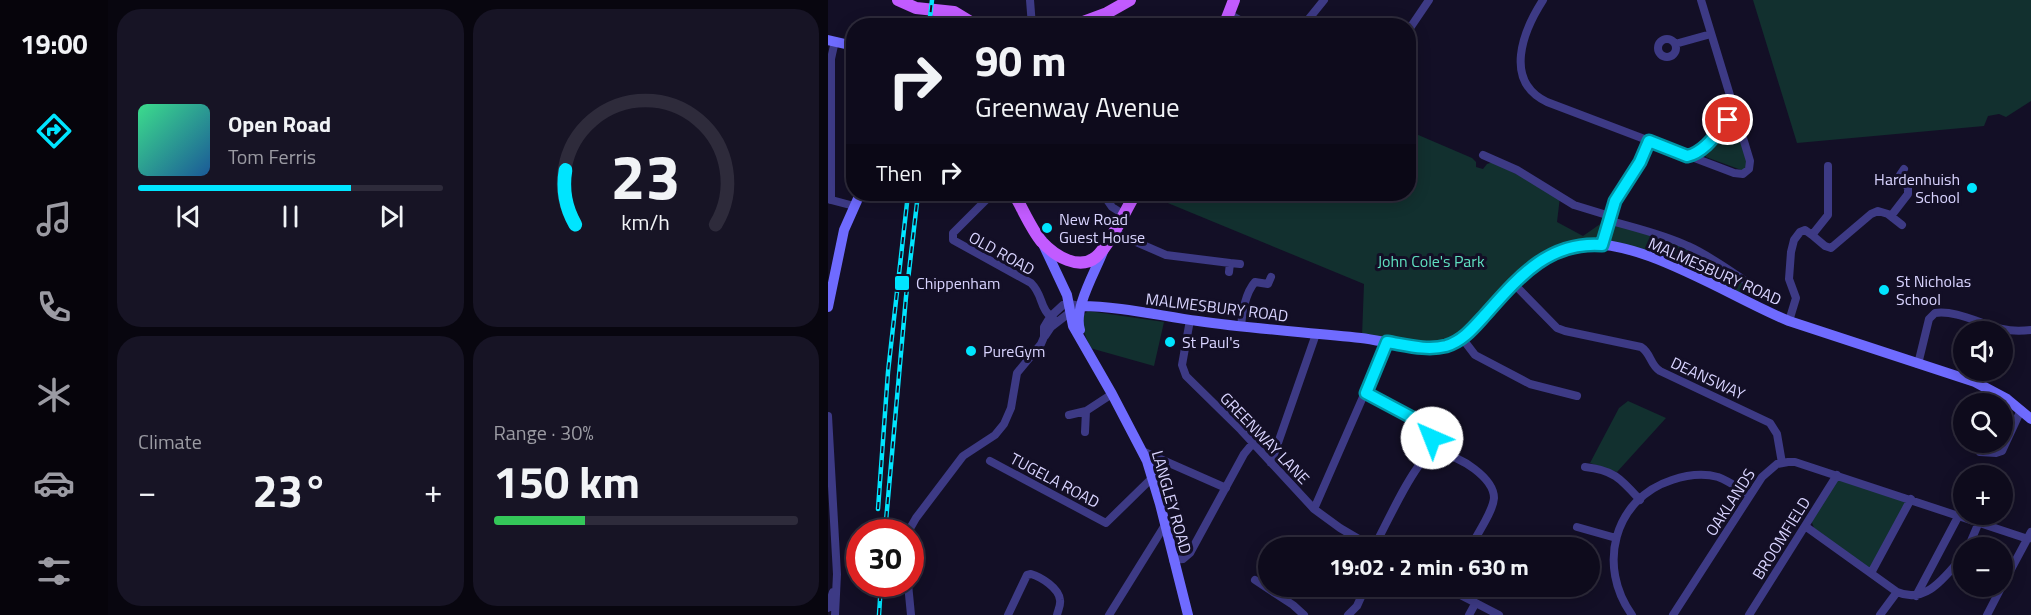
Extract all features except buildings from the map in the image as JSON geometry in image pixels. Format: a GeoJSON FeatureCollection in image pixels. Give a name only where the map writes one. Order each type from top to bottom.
{"type":"FeatureCollection","features":[{"type":"Feature","properties":{"kind":"main road"},"geometry":{"type":"LineString","coordinates":[[898,0],[912,7],[960,14],[966,18]]}},
{"type":"Feature","properties":{"kind":"main road"},"geometry":{"type":"LineString","coordinates":[[1094,18],[1130,0]]}},
{"type":"Feature","properties":{"kind":"main road"},"geometry":{"type":"LineString","coordinates":[[1227,18],[1234,0]]}},
{"type":"Feature","properties":{"kind":"main road"},"geometry":{"type":"LineString","coordinates":[[945,12],[955,18]]}},
{"type":"Feature","properties":{"kind":"main road"},"geometry":{"type":"LineString","coordinates":[[831,40],[846,44]]}},
{"type":"Feature","properties":{"kind":"main road"},"geometry":{"type":"LineString","coordinates":[[828,307],[844,230],[856,201]]}},
{"type":"Feature","properties":{"kind":"main road"},"geometry":{"type":"LineString","coordinates":[[1018,201],[1041,240],[1061,256],[1078,263],[1094,259],[1106,245]]}},
{"type":"Feature","properties":{"kind":"main road"},"geometry":{"type":"LineString","coordinates":[[1081,306],[1106,245],[1131,201]]}},
{"type":"Feature","properties":{"kind":"main road","name":"LANGLEY ROAD"},"geometry":{"type":"LineString","coordinates":[[1041,240],[1066,291],[1073,326],[1142,451],[1152,478],[1188,615]]}},
{"type":"Feature","properties":{"kind":"main road","name":"MALMESBURY ROAD"},"geometry":{"type":"LineString","coordinates":[[1081,306],[1416,347],[1435,347],[1450,344],[1461,338],[1514,284],[1540,262],[1574,246],[1602,245],[1650,256],[1789,321],[1985,387],[2007,399],[2031,419]]}},
{"type":"Feature","properties":{"kind":"main road","name":"LANGLEY ROAD"},"geometry":{"type":"LineString","coordinates":[[1081,306],[1078,321],[1082,340]]}},
{"type":"Feature","properties":{"kind":"street"},"geometry":{"type":"LineString","coordinates":[[1030,0],[1031,18]]}},
{"type":"Feature","properties":{"kind":"street"},"geometry":{"type":"LineString","coordinates":[[1309,18],[1324,0]]}},
{"type":"Feature","properties":{"kind":"street"},"geometry":{"type":"LineString","coordinates":[[1416,19],[1429,0]]}},
{"type":"Feature","properties":{"kind":"street"},"geometry":{"type":"LineString","coordinates":[[1543,0],[1522,46],[1521,71],[1529,88],[1539,99],[1737,174],[1747,171],[1750,161],[1701,0]]}},
{"type":"Feature","properties":{"kind":"street"},"geometry":{"type":"LineString","coordinates":[[1675,44],[1711,34]]}},
{"type":"Feature","properties":{"kind":"street"},"geometry":{"type":"LineString","coordinates":[[831,40],[830,200],[854,206]]}},
{"type":"Feature","properties":{"kind":"street"},"geometry":{"type":"LineString","coordinates":[[1687,156],[1703,147],[1730,118],[1733,105]]}},
{"type":"Feature","properties":{"kind":"street"},"geometry":{"type":"LineString","coordinates":[[1602,245],[1617,197],[1640,162],[1649,141]]}},
{"type":"Feature","properties":{"kind":"street","name":"MALMESBURY ROAD"},"geometry":{"type":"LineString","coordinates":[[1483,155],[1517,170],[1574,205],[1682,243],[1710,257],[1731,275],[1744,280]]}},
{"type":"Feature","properties":{"kind":"street"},"geometry":{"type":"LineString","coordinates":[[1812,235],[1824,222],[1829,212],[1828,166]]}},
{"type":"Feature","properties":{"kind":"street"},"geometry":{"type":"LineString","coordinates":[[1891,216],[1908,194],[1908,188],[1900,174],[1904,169]]}},
{"type":"Feature","properties":{"kind":"street","name":"OLD ROAD"},"geometry":{"type":"LineString","coordinates":[[985,201],[955,230],[952,238],[956,243],[1031,283],[1037,290],[1044,310],[1053,319]]}},
{"type":"Feature","properties":{"kind":"street"},"geometry":{"type":"LineString","coordinates":[[1108,201],[1112,207],[1123,214]]}},
{"type":"Feature","properties":{"kind":"street"},"geometry":{"type":"LineString","coordinates":[[1789,321],[1796,298],[1789,276],[1791,249],[1801,231],[1806,231],[1830,248],[1873,213],[1880,211],[1902,225]]}},
{"type":"Feature","properties":{"kind":"street"},"geometry":{"type":"LineString","coordinates":[[1113,232],[1166,255],[1240,264]]}},
{"type":"Feature","properties":{"kind":"street"},"geometry":{"type":"LineString","coordinates":[[1229,272],[1230,263]]}},
{"type":"Feature","properties":{"kind":"street"},"geometry":{"type":"LineString","coordinates":[[1241,326],[1242,314],[1253,284],[1256,282],[1268,284],[1271,277]]}},
{"type":"Feature","properties":{"kind":"street","name":"DEANSWAY"},"geometry":{"type":"LineString","coordinates":[[1514,284],[1557,328],[1641,347],[1649,353],[1658,370],[1770,423],[1778,434],[1782,463]]}},
{"type":"Feature","properties":{"kind":"street"},"geometry":{"type":"LineString","coordinates":[[916,519],[963,456],[993,436],[1004,424],[1011,408],[1017,373],[1037,350],[1044,337],[1044,327],[1069,308],[1081,306]]}},
{"type":"Feature","properties":{"kind":"street"},"geometry":{"type":"LineString","coordinates":[[1918,364],[1929,320],[1934,314],[1944,313],[1963,317],[2008,330],[2031,330]]}},
{"type":"Feature","properties":{"kind":"street","name":"GREENWAY LANE"},"geometry":{"type":"LineString","coordinates":[[1190,320],[1182,365],[1184,373],[1314,509],[1356,537]]}},
{"type":"Feature","properties":{"kind":"street"},"geometry":{"type":"LineString","coordinates":[[1271,463],[1316,334]]}},
{"type":"Feature","properties":{"kind":"street"},"geometry":{"type":"LineString","coordinates":[[1461,338],[1474,356],[1530,384],[1577,396]]}},
{"type":"Feature","properties":{"kind":"street"},"geometry":{"type":"LineString","coordinates":[[1314,509],[1387,342]]}},
{"type":"Feature","properties":{"kind":"street"},"geometry":{"type":"LineString","coordinates":[[1366,393],[1428,427],[1432,435],[1433,455]]}},
{"type":"Feature","properties":{"kind":"street"},"geometry":{"type":"LineString","coordinates":[[1070,415],[1086,411],[1112,394]]}},
{"type":"Feature","properties":{"kind":"street"},"geometry":{"type":"LineString","coordinates":[[2013,426],[2020,410]]}},
{"type":"Feature","properties":{"kind":"street"},"geometry":{"type":"LineString","coordinates":[[1085,432],[1086,411]]}},
{"type":"Feature","properties":{"kind":"street"},"geometry":{"type":"LineString","coordinates":[[828,416],[836,582],[835,615]]}},
{"type":"Feature","properties":{"kind":"street"},"geometry":{"type":"LineString","coordinates":[[1173,560],[1183,559],[1190,552],[1244,454],[1253,443]]}},
{"type":"Feature","properties":{"kind":"street"},"geometry":{"type":"LineString","coordinates":[[1142,451],[1226,488]]}},
{"type":"Feature","properties":{"kind":"street"},"geometry":{"type":"LineString","coordinates":[[1379,537],[1416,470],[1433,455],[1448,455],[1477,471],[1489,482],[1493,490],[1492,507],[1476,537]]}},
{"type":"Feature","properties":{"kind":"street","name":"TUGELA ROAD"},"geometry":{"type":"LineString","coordinates":[[1003,456],[994,463],[1106,523],[1152,478]]}},
{"type":"Feature","properties":{"kind":"street"},"geometry":{"type":"LineString","coordinates":[[1782,463],[1795,462],[1953,513]]}},
{"type":"Feature","properties":{"kind":"street","name":"OAKLANDS"},"geometry":{"type":"LineString","coordinates":[[1673,615],[1766,471],[1782,463]]}},
{"type":"Feature","properties":{"kind":"street"},"geometry":{"type":"LineString","coordinates":[[1585,467],[1618,477],[1640,500]]}},
{"type":"Feature","properties":{"kind":"street"},"geometry":{"type":"LineString","coordinates":[[1632,615],[1620,596],[1615,582],[1613,556],[1616,538],[1627,515],[1640,500],[1648,492],[1667,482],[1700,475],[1725,480],[1750,495]]}},
{"type":"Feature","properties":{"kind":"street","name":"BROOMFIELD"},"geometry":{"type":"LineString","coordinates":[[1749,615],[1837,475]]}},
{"type":"Feature","properties":{"kind":"street"},"geometry":{"type":"LineString","coordinates":[[1871,573],[1911,499]]}},
{"type":"Feature","properties":{"kind":"street"},"geometry":{"type":"LineString","coordinates":[[1109,615],[1165,525]]}},
{"type":"Feature","properties":{"kind":"street"},"geometry":{"type":"LineString","coordinates":[[1916,596],[1954,525]]}},
{"type":"Feature","properties":{"kind":"street"},"geometry":{"type":"LineString","coordinates":[[1991,525],[2029,535],[2013,565]]}},
{"type":"Feature","properties":{"kind":"street"},"geometry":{"type":"LineString","coordinates":[[1577,526],[1616,538]]}},
{"type":"Feature","properties":{"kind":"street"},"geometry":{"type":"LineString","coordinates":[[1805,526],[1897,592],[1916,596],[1932,589],[1953,567]]}},
{"type":"Feature","properties":{"kind":"street"},"geometry":{"type":"LineString","coordinates":[[1008,615],[1027,575],[1031,574],[1050,584],[1059,596],[1060,605],[1057,615]]}},
{"type":"Feature","properties":{"kind":"street"},"geometry":{"type":"LineString","coordinates":[[1255,580],[1304,615]]}},
{"type":"Feature","properties":{"kind":"street"},"geometry":{"type":"LineString","coordinates":[[828,608],[836,582]]}},
{"type":"Feature","properties":{"kind":"street"},"geometry":{"type":"LineString","coordinates":[[1880,615],[1897,592]]}},
{"type":"Feature","properties":{"kind":"street"},"geometry":{"type":"LineString","coordinates":[[909,597],[911,615]]}},
{"type":"Feature","properties":{"kind":"street"},"geometry":{"type":"LineString","coordinates":[[1350,614],[1362,597]]}},
{"type":"Feature","properties":{"kind":"street"},"geometry":{"type":"LineString","coordinates":[[1463,597],[1499,615]]}},
{"type":"Feature","properties":{"kind":"street"},"geometry":{"type":"LineString","coordinates":[[1987,615],[1996,597]]}},
{"type":"Feature","properties":{"kind":"street"},"geometry":{"type":"LineString","coordinates":[[1469,615],[1475,604]]}},
{"type":"Feature","properties":{"kind":"green space"},"geometry":{"type":"Polygon","coordinates":[[[1753,0],[2031,0],[2031,101],[2006,117],[1999,114],[1988,116],[1984,126],[1797,143],[1753,0]]]}},
{"type":"Feature","properties":{"kind":"green space"},"geometry":{"type":"Polygon","coordinates":[[[1733,124],[1736,126],[1748,164],[1744,171],[1706,157],[1705,153],[1727,126],[1733,124]]]}},
{"type":"Feature","properties":{"kind":"green space","name":"John Cole's Park"},"geometry":{"type":"Polygon","coordinates":[[[1416,134],[1472,158],[1476,162],[1476,167],[1483,169],[1487,164],[1493,162],[1560,197],[1557,222],[1583,236],[1603,222],[1603,231],[1597,240],[1558,247],[1457,335],[1446,339],[1410,342],[1362,336],[1364,284],[1163,201],[1416,201],[1416,134]]]}},
{"type":"Feature","properties":{"kind":"green space"},"geometry":{"type":"Polygon","coordinates":[[[1616,225],[1687,247],[1727,272],[1725,278],[1733,283],[1736,278],[1745,284],[1741,295],[1635,247],[1610,241],[1609,234],[1616,225]]]}},
{"type":"Feature","properties":{"kind":"green space"},"geometry":{"type":"Polygon","coordinates":[[[1088,311],[1164,322],[1154,366],[1090,348],[1081,324],[1082,316],[1088,311]]]}},
{"type":"Feature","properties":{"kind":"green space"},"geometry":{"type":"Polygon","coordinates":[[[1628,401],[1666,418],[1617,472],[1590,463],[1619,408],[1628,401]]]}},
{"type":"Feature","properties":{"kind":"green space"},"geometry":{"type":"Polygon","coordinates":[[[1837,480],[1908,502],[1870,570],[1814,528],[1811,520],[1837,480]]]}},
{"type":"Feature","properties":{"kind":"railway"},"geometry":{"type":"LineString","coordinates":[[930,18],[932,0]]}},
{"type":"Feature","properties":{"kind":"railway"},"geometry":{"type":"LineString","coordinates":[[878,509],[888,372],[907,201]]}},
{"type":"Feature","properties":{"kind":"railway"},"geometry":{"type":"LineString","coordinates":[[886,519],[906,297],[917,201]]}},
{"type":"Feature","properties":{"kind":"railway"},"geometry":{"type":"LineString","coordinates":[[879,615],[880,597]]}},
{"type":"Feature","properties":{"kind":"place","name":"Hardenhuish School"},"geometry":{"type":"Point","coordinates":[1972,188]}},
{"type":"Feature","properties":{"kind":"place","name":"New Road Guest House"},"geometry":{"type":"Point","coordinates":[1047,228]}},
{"type":"Feature","properties":{"kind":"place","name":"Chippenham"},"geometry":{"type":"Point","coordinates":[902,283]}},
{"type":"Feature","properties":{"kind":"place","name":"St Nicholas School"},"geometry":{"type":"Point","coordinates":[1884,290]}},
{"type":"Feature","properties":{"kind":"place","name":"St Paul's"},"geometry":{"type":"Point","coordinates":[1170,342]}},
{"type":"Feature","properties":{"kind":"place","name":"PureGym"},"geometry":{"type":"Point","coordinates":[971,351]}},
{"type":"Feature","properties":{"kind":"route"},"geometry":{"type":"LineString","coordinates":[[1432,438],[1431,430],[1426,425],[1366,393],[1387,342],[1426,348],[1444,346],[1461,338],[1514,284],[1540,262],[1574,246],[1602,245],[1615,201],[1640,162],[1649,141],[1687,156],[1700,151],[1728,120]]}}]}
